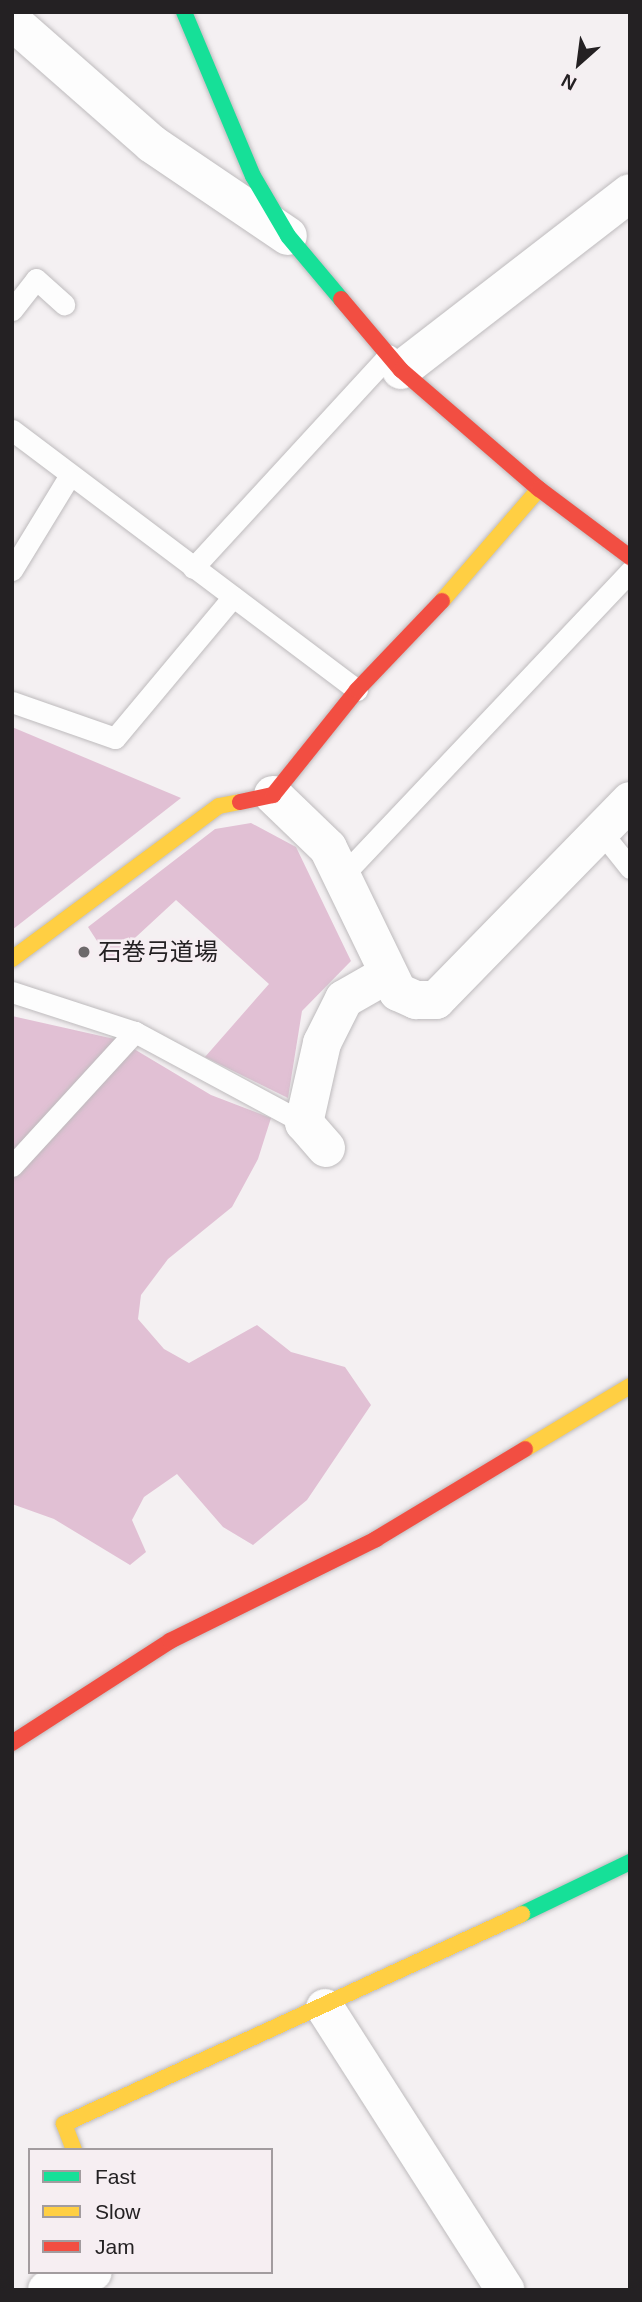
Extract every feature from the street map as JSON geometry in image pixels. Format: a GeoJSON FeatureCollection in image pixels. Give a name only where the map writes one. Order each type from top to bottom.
{"type":"FeatureCollection","features":[{"type":"Feature","properties":{"kind":"street"},"geometry":{"type":"LineString","coordinates":[[184,12],[253,176],[288,236],[395,363],[539,489],[630,557]]}},
{"type":"Feature","properties":{"kind":"street"},"geometry":{"type":"LineString","coordinates":[[12,21],[152,144],[288,236]]}},
{"type":"Feature","properties":{"kind":"street"},"geometry":{"type":"LineString","coordinates":[[395,363],[630,194]]}},
{"type":"Feature","properties":{"kind":"street"},"geometry":{"type":"LineString","coordinates":[[12,959],[219,806],[273,795],[356,690],[395,655],[539,489]]}},
{"type":"Feature","properties":{"kind":"street"},"geometry":{"type":"LineString","coordinates":[[273,795],[328,848],[398,992],[416,1000],[436,1000],[602,833],[630,801]]}},
{"type":"Feature","properties":{"kind":"street"},"geometry":{"type":"LineString","coordinates":[[315,1135],[322,1043],[344,999],[388,974]]}},
{"type":"Feature","properties":{"kind":"street"},"geometry":{"type":"LineString","coordinates":[[12,1744],[170,1641],[376,1539],[630,1386]]}},
{"type":"Feature","properties":{"kind":"street"},"geometry":{"type":"LineString","coordinates":[[73,2148],[64,2124],[325,2008],[630,1862]]}},
{"type":"Feature","properties":{"kind":"street"},"geometry":{"type":"LineString","coordinates":[[325,2008],[505,2290]]}},
{"type":"Feature","properties":{"kind":"street"},"geometry":{"type":"LineString","coordinates":[[47,2290],[88,2274]]}},
{"type":"Feature","properties":{"kind":"lane"},"geometry":{"type":"LineString","coordinates":[[12,310],[36,279],[64,304]]}},
{"type":"Feature","properties":{"kind":"lane"},"geometry":{"type":"LineString","coordinates":[[193,568],[395,363]]}},
{"type":"Feature","properties":{"kind":"lane"},"geometry":{"type":"LineString","coordinates":[[12,430],[356,690]]}},
{"type":"Feature","properties":{"kind":"lane"},"geometry":{"type":"LineString","coordinates":[[12,570],[70,475]]}},
{"type":"Feature","properties":{"kind":"lane"},"geometry":{"type":"LineString","coordinates":[[343,875],[630,570]]}},
{"type":"Feature","properties":{"kind":"lane"},"geometry":{"type":"LineString","coordinates":[[12,702],[115,738],[233,597]]}},
{"type":"Feature","properties":{"kind":"lane"},"geometry":{"type":"LineString","coordinates":[[602,833],[630,868]]}},
{"type":"Feature","properties":{"kind":"lane"},"geometry":{"type":"LineString","coordinates":[[12,992],[135,1032],[315,1135]]}},
{"type":"Feature","properties":{"kind":"lane"},"geometry":{"type":"LineString","coordinates":[[12,1166],[135,1032]]}},
{"type":"Feature","properties":{"kind":"shaded area"},"geometry":{"type":"Polygon","coordinates":[[[12,727],[181,798],[12,930],[12,727]]]}},
{"type":"Feature","properties":{"kind":"shaded area"},"geometry":{"type":"Polygon","coordinates":[[[251,823],[296,847],[351,961],[302,1011],[288,1098],[205,1057],[269,984],[176,900],[110,961],[88,927],[215,829],[251,823]]]}},
{"type":"Feature","properties":{"kind":"shaded area"},"geometry":{"type":"Polygon","coordinates":[[[12,1016],[119,1040],[211,1095],[271,1118],[258,1159],[232,1207],[168,1259],[141,1295],[138,1319],[164,1349],[189,1363],[257,1325],[291,1352],[345,1367],[371,1405],[307,1500],[253,1545],[223,1527],[177,1474],[144,1497],[132,1520],[146,1552],[130,1565],[54,1519],[12,1504],[12,1016]]]}},
{"type":"Feature","properties":{"kind":"traffic: fast"},"geometry":{"type":"LineString","coordinates":[[184,12],[253,176],[288,236],[341,299]]}},
{"type":"Feature","properties":{"kind":"traffic: fast"},"geometry":{"type":"LineString","coordinates":[[522,1914],[630,1862]]}},
{"type":"Feature","properties":{"kind":"traffic: slow"},"geometry":{"type":"LineString","coordinates":[[442,601],[539,489]]}},
{"type":"Feature","properties":{"kind":"traffic: slow"},"geometry":{"type":"LineString","coordinates":[[12,959],[219,806],[240,802]]}},
{"type":"Feature","properties":{"kind":"traffic: slow"},"geometry":{"type":"LineString","coordinates":[[525,1449],[630,1386]]}},
{"type":"Feature","properties":{"kind":"traffic: slow"},"geometry":{"type":"LineString","coordinates":[[73,2148],[64,2124],[522,1914]]}},
{"type":"Feature","properties":{"kind":"traffic: jam"},"geometry":{"type":"LineString","coordinates":[[341,299],[401,370],[539,489],[630,557]]}},
{"type":"Feature","properties":{"kind":"traffic: jam"},"geometry":{"type":"LineString","coordinates":[[240,802],[273,795],[357,690],[442,601]]}},
{"type":"Feature","properties":{"kind":"traffic: jam"},"geometry":{"type":"LineString","coordinates":[[12,1743],[170,1641],[376,1539],[525,1449]]}},
{"type":"Feature","properties":{"kind":"place","name":"石巻弓道場"},"geometry":{"type":"Point","coordinates":[84,952]}}]}
